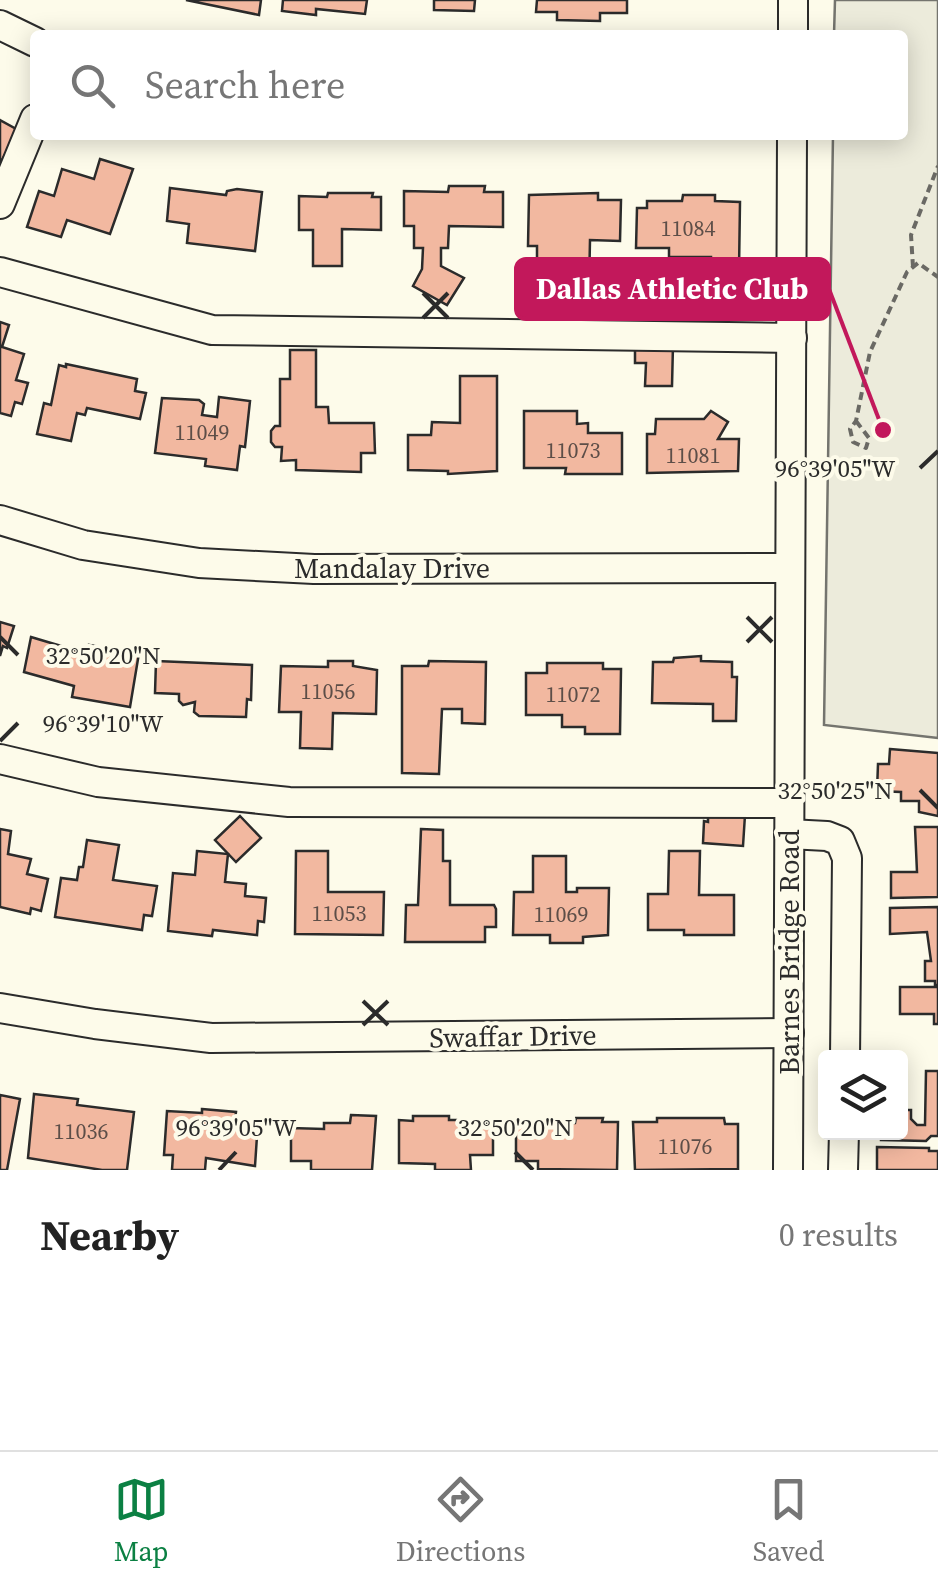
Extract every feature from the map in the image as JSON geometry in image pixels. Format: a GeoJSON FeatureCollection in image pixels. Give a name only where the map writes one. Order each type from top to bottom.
{"type":"FeatureCollection","features":[{"type":"Feature","properties":{"kind":"street"},"geometry":{"type":"LineString","coordinates":[[793,0],[793,30]]}},
{"type":"Feature","properties":{"kind":"street"},"geometry":{"type":"LineString","coordinates":[[0,25],[30,40]]}},
{"type":"Feature","properties":{"kind":"street"},"geometry":{"type":"LineString","coordinates":[[0,204],[30,131]]}},
{"type":"Feature","properties":{"kind":"street","name":"Barnes Bridge Road"},"geometry":{"type":"LineString","coordinates":[[788,1170],[792,140]]}},
{"type":"Feature","properties":{"kind":"street"},"geometry":{"type":"LineString","coordinates":[[0,272],[212,330],[792,338]]}},
{"type":"Feature","properties":{"kind":"street","name":"Mandalay Drive"},"geometry":{"type":"LineString","coordinates":[[0,520],[83,545],[199,563],[314,569],[789,568]]}},
{"type":"Feature","properties":{"kind":"street"},"geometry":{"type":"LineString","coordinates":[[0,759],[98,782],[289,802],[789,803]]}},
{"type":"Feature","properties":{"kind":"street"},"geometry":{"type":"LineString","coordinates":[[790,834],[827,836],[840,841],[848,858],[845,1050]]}},
{"type":"Feature","properties":{"kind":"street","name":"Swaffar Drive"},"geometry":{"type":"LineString","coordinates":[[0,1008],[211,1038],[789,1033]]}},
{"type":"Feature","properties":{"kind":"street"},"geometry":{"type":"LineString","coordinates":[[843,1170],[844,1140]]}},
{"type":"Feature","properties":{"kind":"path"},"geometry":{"type":"LineString","coordinates":[[913,268],[911,236],[938,166]]}},
{"type":"Feature","properties":{"kind":"path"},"geometry":{"type":"LineString","coordinates":[[856,421],[868,438],[866,448],[854,442],[850,429],[856,421],[870,352],[907,272],[918,264],[938,277]]}},
{"type":"Feature","properties":{"kind":"shaded area"},"geometry":{"type":"Polygon","coordinates":[[[835,0],[938,0],[938,738],[824,725],[833,140],[908,140],[908,30],[834,30],[835,0]]]}},
{"type":"Feature","properties":{"kind":"building"},"geometry":{"type":"Polygon","coordinates":[[[186,0],[261,0],[259,15],[186,0]]]}},
{"type":"Feature","properties":{"kind":"building"},"geometry":{"type":"Polygon","coordinates":[[[283,0],[367,0],[365,14],[316,9],[316,15],[282,11],[283,0]]]}},
{"type":"Feature","properties":{"kind":"building"},"geometry":{"type":"Polygon","coordinates":[[[434,0],[475,0],[474,11],[434,10],[434,0]]]}},
{"type":"Feature","properties":{"kind":"building"},"geometry":{"type":"Polygon","coordinates":[[[537,0],[627,0],[627,13],[600,13],[600,21],[557,20],[557,12],[536,12],[537,0]]]}},
{"type":"Feature","properties":{"kind":"building"},"geometry":{"type":"Polygon","coordinates":[[[0,120],[18,130],[0,164],[0,120]]]}},
{"type":"Feature","properties":{"kind":"building"},"geometry":{"type":"Polygon","coordinates":[[[100,159],[133,169],[110,234],[67,220],[61,237],[27,227],[39,191],[54,196],[62,169],[94,179],[100,159]]]}},
{"type":"Feature","properties":{"kind":"building"},"geometry":{"type":"Polygon","coordinates":[[[449,186],[485,186],[484,192],[503,192],[503,227],[449,226],[448,248],[441,248],[441,266],[464,278],[447,305],[413,286],[422,269],[423,248],[414,248],[414,226],[404,226],[404,191],[448,192],[449,186]]]}},
{"type":"Feature","properties":{"kind":"building"},"geometry":{"type":"Polygon","coordinates":[[[170,188],[226,195],[227,191],[237,189],[262,192],[255,251],[187,243],[189,224],[167,221],[170,188]]]}},
{"type":"Feature","properties":{"kind":"building"},"geometry":{"type":"Polygon","coordinates":[[[328,193],[373,193],[372,197],[381,197],[381,230],[342,229],[342,266],[313,266],[313,230],[299,230],[299,196],[327,197],[328,193]]]}},
{"type":"Feature","properties":{"kind":"building"},"geometry":{"type":"Polygon","coordinates":[[[598,193],[598,200],[621,200],[620,241],[590,240],[589,289],[564,291],[564,279],[537,279],[537,246],[528,246],[529,195],[598,193]]]}},
{"type":"Feature","properties":{"kind":"building"},"geometry":{"type":"Polygon","coordinates":[[[683,195],[715,195],[715,201],[740,202],[739,270],[711,270],[711,257],[669,257],[669,248],[636,248],[637,208],[647,208],[647,201],[682,201],[683,195]]]}},
{"type":"Feature","properties":{"kind":"building"},"geometry":{"type":"Polygon","coordinates":[[[0,322],[9,325],[2,347],[24,354],[16,380],[28,383],[22,404],[15,402],[11,416],[0,413],[0,322]]]}},
{"type":"Feature","properties":{"kind":"building"},"geometry":{"type":"Polygon","coordinates":[[[635,344],[673,345],[672,386],[645,386],[646,363],[635,363],[635,344]]]}},
{"type":"Feature","properties":{"kind":"building"},"geometry":{"type":"Polygon","coordinates":[[[290,350],[316,350],[316,407],[328,407],[329,423],[374,423],[375,453],[361,453],[361,472],[296,470],[296,460],[281,461],[282,447],[271,442],[271,431],[280,426],[280,379],[290,379],[290,350]]]}},
{"type":"Feature","properties":{"kind":"building"},"geometry":{"type":"Polygon","coordinates":[[[59,365],[137,379],[135,391],[146,393],[140,419],[87,408],[85,415],[77,413],[71,441],[37,434],[44,403],[51,405],[59,365]]]}},
{"type":"Feature","properties":{"kind":"building"},"geometry":{"type":"Polygon","coordinates":[[[460,376],[497,376],[497,471],[448,474],[408,470],[408,435],[431,435],[432,422],[460,423],[460,376]]]}},
{"type":"Feature","properties":{"kind":"building"},"geometry":{"type":"Polygon","coordinates":[[[219,397],[250,401],[245,447],[240,446],[237,470],[205,466],[206,459],[155,453],[162,398],[199,400],[204,404],[202,415],[217,417],[219,397]]]}},
{"type":"Feature","properties":{"kind":"building"},"geometry":{"type":"Polygon","coordinates":[[[524,411],[577,411],[577,424],[588,423],[588,433],[622,433],[622,474],[565,474],[566,468],[524,468],[524,411]]]}},
{"type":"Feature","properties":{"kind":"building"},"geometry":{"type":"Polygon","coordinates":[[[711,411],[728,422],[718,439],[739,439],[738,471],[647,473],[647,434],[655,434],[656,419],[704,419],[711,411]]]}},
{"type":"Feature","properties":{"kind":"building"},"geometry":{"type":"Polygon","coordinates":[[[0,622],[14,626],[0,656],[0,622]]]}},
{"type":"Feature","properties":{"kind":"building"},"geometry":{"type":"Polygon","coordinates":[[[31,637],[88,654],[89,645],[139,653],[130,707],[72,697],[74,686],[24,672],[31,637]]]}},
{"type":"Feature","properties":{"kind":"building"},"geometry":{"type":"Polygon","coordinates":[[[701,656],[701,661],[732,662],[732,677],[737,677],[736,721],[713,721],[713,704],[652,703],[653,662],[701,656]]]}},
{"type":"Feature","properties":{"kind":"building"},"geometry":{"type":"Polygon","coordinates":[[[156,661],[252,665],[251,700],[247,699],[246,717],[199,716],[194,712],[195,702],[183,705],[179,694],[155,693],[156,661]]]}},
{"type":"Feature","properties":{"kind":"building"},"geometry":{"type":"Polygon","coordinates":[[[328,661],[353,661],[353,666],[377,670],[376,714],[333,713],[332,749],[300,748],[301,712],[279,712],[281,666],[328,667],[328,661]]]}},
{"type":"Feature","properties":{"kind":"building"},"geometry":{"type":"Polygon","coordinates":[[[429,661],[486,662],[485,724],[462,723],[462,709],[442,709],[439,774],[402,773],[402,666],[428,666],[429,661]]]}},
{"type":"Feature","properties":{"kind":"building"},"geometry":{"type":"Polygon","coordinates":[[[547,663],[603,663],[603,669],[621,669],[620,734],[585,734],[585,727],[562,727],[562,715],[526,715],[526,673],[547,673],[547,663]]]}},
{"type":"Feature","properties":{"kind":"building"},"geometry":{"type":"Polygon","coordinates":[[[890,749],[938,753],[938,816],[919,812],[919,801],[901,801],[901,792],[877,791],[878,764],[889,764],[890,749]]]}},
{"type":"Feature","properties":{"kind":"building"},"geometry":{"type":"Polygon","coordinates":[[[708,812],[745,815],[743,846],[703,843],[708,812]]]}},
{"type":"Feature","properties":{"kind":"building"},"geometry":{"type":"Polygon","coordinates":[[[240,816],[261,838],[236,862],[215,840],[240,816]]]}},
{"type":"Feature","properties":{"kind":"building"},"geometry":{"type":"Polygon","coordinates":[[[915,827],[938,827],[938,897],[891,898],[891,872],[917,872],[915,827]]]}},
{"type":"Feature","properties":{"kind":"building"},"geometry":{"type":"Polygon","coordinates":[[[0,829],[11,831],[8,854],[31,859],[27,874],[48,879],[41,911],[31,908],[30,914],[0,907],[0,829]]]}},
{"type":"Feature","properties":{"kind":"building"},"geometry":{"type":"Polygon","coordinates":[[[421,829],[443,830],[443,861],[450,861],[450,905],[494,905],[496,927],[485,927],[485,942],[405,942],[406,905],[418,905],[421,829]]]}},
{"type":"Feature","properties":{"kind":"building"},"geometry":{"type":"Polygon","coordinates":[[[87,840],[119,845],[113,880],[157,886],[152,916],[144,915],[142,930],[55,917],[61,878],[77,880],[87,840]]]}},
{"type":"Feature","properties":{"kind":"building"},"geometry":{"type":"Polygon","coordinates":[[[197,851],[228,854],[225,882],[246,884],[245,896],[266,898],[264,922],[258,921],[257,935],[213,930],[212,936],[168,931],[173,873],[195,875],[197,851]]]}},
{"type":"Feature","properties":{"kind":"building"},"geometry":{"type":"Polygon","coordinates":[[[296,851],[328,851],[328,892],[384,892],[383,935],[295,934],[296,851]]]}},
{"type":"Feature","properties":{"kind":"building"},"geometry":{"type":"Polygon","coordinates":[[[669,851],[700,851],[699,895],[734,895],[734,935],[648,930],[648,894],[668,894],[669,851]]]}},
{"type":"Feature","properties":{"kind":"building"},"geometry":{"type":"Polygon","coordinates":[[[533,856],[566,856],[566,892],[609,888],[608,935],[583,937],[583,943],[550,943],[550,935],[513,935],[514,892],[533,892],[533,856]]]}},
{"type":"Feature","properties":{"kind":"building"},"geometry":{"type":"Polygon","coordinates":[[[938,907],[935,985],[935,981],[925,981],[925,961],[931,961],[927,932],[890,934],[890,908],[938,907]]]}},
{"type":"Feature","properties":{"kind":"building"},"geometry":{"type":"Polygon","coordinates":[[[900,987],[938,987],[938,1024],[934,1024],[934,1014],[900,1014],[900,987]]]}},
{"type":"Feature","properties":{"kind":"building"},"geometry":{"type":"Polygon","coordinates":[[[926,1071],[938,1071],[938,1136],[926,1141],[881,1140],[908,1140],[908,1110],[917,1125],[925,1125],[926,1071]]]}},
{"type":"Feature","properties":{"kind":"building"},"geometry":{"type":"Polygon","coordinates":[[[34,1094],[78,1099],[77,1105],[134,1112],[127,1170],[102,1170],[28,1158],[34,1094]]]}},
{"type":"Feature","properties":{"kind":"building"},"geometry":{"type":"Polygon","coordinates":[[[0,1095],[20,1099],[7,1170],[0,1170],[0,1095]]]}},
{"type":"Feature","properties":{"kind":"building"},"geometry":{"type":"Polygon","coordinates":[[[202,1109],[236,1112],[235,1120],[258,1121],[255,1166],[206,1158],[205,1170],[172,1170],[173,1155],[164,1155],[167,1111],[202,1113],[202,1109]]]}},
{"type":"Feature","properties":{"kind":"building"},"geometry":{"type":"Polygon","coordinates":[[[351,1115],[376,1116],[372,1170],[311,1170],[311,1161],[291,1161],[291,1128],[324,1129],[324,1123],[350,1123],[351,1115]]]}},
{"type":"Feature","properties":{"kind":"building"},"geometry":{"type":"Polygon","coordinates":[[[413,1116],[449,1116],[449,1120],[493,1124],[493,1155],[470,1155],[471,1170],[435,1170],[435,1164],[399,1163],[399,1120],[413,1121],[413,1116]]]}},
{"type":"Feature","properties":{"kind":"building"},"geometry":{"type":"Polygon","coordinates":[[[576,1118],[618,1122],[617,1170],[538,1169],[538,1161],[516,1161],[516,1123],[575,1123],[576,1118]]]}},
{"type":"Feature","properties":{"kind":"building"},"geometry":{"type":"Polygon","coordinates":[[[657,1118],[724,1118],[725,1124],[738,1124],[738,1169],[635,1170],[633,1122],[657,1122],[657,1118]]]}},
{"type":"Feature","properties":{"kind":"building"},"geometry":{"type":"Polygon","coordinates":[[[877,1147],[938,1151],[938,1170],[877,1170],[877,1147]]]}},
{"type":"Feature","properties":{"kind":"place","name":"Dallas Athletic Club"},"geometry":{"type":"Point","coordinates":[883,430]}}]}
